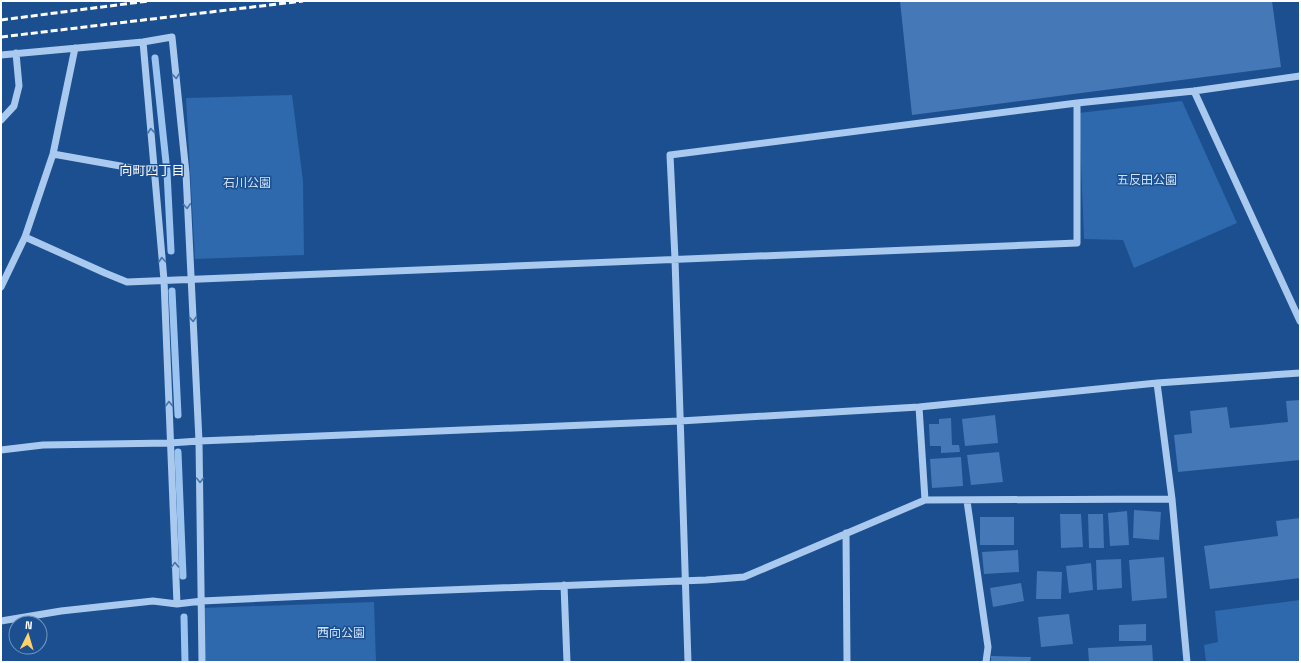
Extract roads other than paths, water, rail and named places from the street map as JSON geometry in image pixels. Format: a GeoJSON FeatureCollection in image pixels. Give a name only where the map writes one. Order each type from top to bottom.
{"type":"FeatureCollection","features":[{"type":"Feature","properties":{"kind":"street"},"geometry":{"type":"LineString","coordinates":[[1,55],[143,42],[172,37],[186,173],[199,441],[202,662]]}},
{"type":"Feature","properties":{"kind":"street"},"geometry":{"type":"LineString","coordinates":[[143,42],[164,280],[176,604]]}},
{"type":"Feature","properties":{"kind":"street"},"geometry":{"type":"LineString","coordinates":[[1,287],[25,237],[53,154],[75,48]]}},
{"type":"Feature","properties":{"kind":"street"},"geometry":{"type":"LineString","coordinates":[[1,120],[14,106],[19,86],[16,53]]}},
{"type":"Feature","properties":{"kind":"street"},"geometry":{"type":"LineString","coordinates":[[688,662],[675,259],[670,155],[1077,104],[1194,91],[1300,76]]}},
{"type":"Feature","properties":{"kind":"street"},"geometry":{"type":"LineString","coordinates":[[1194,91],[1300,321]]}},
{"type":"Feature","properties":{"kind":"street"},"geometry":{"type":"LineString","coordinates":[[25,237],[127,282],[1077,243],[1077,104]]}},
{"type":"Feature","properties":{"kind":"street"},"geometry":{"type":"LineString","coordinates":[[53,154],[154,172]]}},
{"type":"Feature","properties":{"kind":"street"},"geometry":{"type":"LineString","coordinates":[[1,450],[43,445],[170,443],[680,421],[919,407],[1158,383],[1300,373]]}},
{"type":"Feature","properties":{"kind":"street"},"geometry":{"type":"LineString","coordinates":[[1158,383],[1172,498],[1187,662]]}},
{"type":"Feature","properties":{"kind":"street"},"geometry":{"type":"LineString","coordinates":[[919,407],[925,500]]}},
{"type":"Feature","properties":{"kind":"street"},"geometry":{"type":"LineString","coordinates":[[1,621],[61,611],[153,601],[176,604],[202,601],[686,581],[744,577],[925,500],[968,501],[1172,498]]}},
{"type":"Feature","properties":{"kind":"street"},"geometry":{"type":"LineString","coordinates":[[968,501],[988,647],[986,662]]}},
{"type":"Feature","properties":{"kind":"street"},"geometry":{"type":"LineString","coordinates":[[846,534],[847,662]]}},
{"type":"Feature","properties":{"kind":"street"},"geometry":{"type":"LineString","coordinates":[[564,585],[567,662]]}},
{"type":"Feature","properties":{"kind":"waterway"},"geometry":{"type":"LineString","coordinates":[[155,58],[167,172],[171,251]]}},
{"type":"Feature","properties":{"kind":"waterway"},"geometry":{"type":"LineString","coordinates":[[172,291],[178,415]]}},
{"type":"Feature","properties":{"kind":"waterway"},"geometry":{"type":"LineString","coordinates":[[178,452],[183,576]]}},
{"type":"Feature","properties":{"kind":"waterway"},"geometry":{"type":"LineString","coordinates":[[184,617],[185,662]]}},
{"type":"Feature","properties":{"kind":"railway"},"geometry":{"type":"LineString","coordinates":[[1,20],[148,1]]}},
{"type":"Feature","properties":{"kind":"railway"},"geometry":{"type":"LineString","coordinates":[[1,37],[303,1]]}},
{"type":"Feature","properties":{"kind":"district","name":"向町四丁目"},"geometry":{"type":"Point","coordinates":[152,170]}},
{"type":"Feature","properties":{"kind":"park label","name":"五反田公園"},"geometry":{"type":"Point","coordinates":[1147,180]}},
{"type":"Feature","properties":{"kind":"park label","name":"石川公園"},"geometry":{"type":"Point","coordinates":[247,183]}},
{"type":"Feature","properties":{"kind":"park label","name":"西向公園"},"geometry":{"type":"Point","coordinates":[341,633]}}]}
